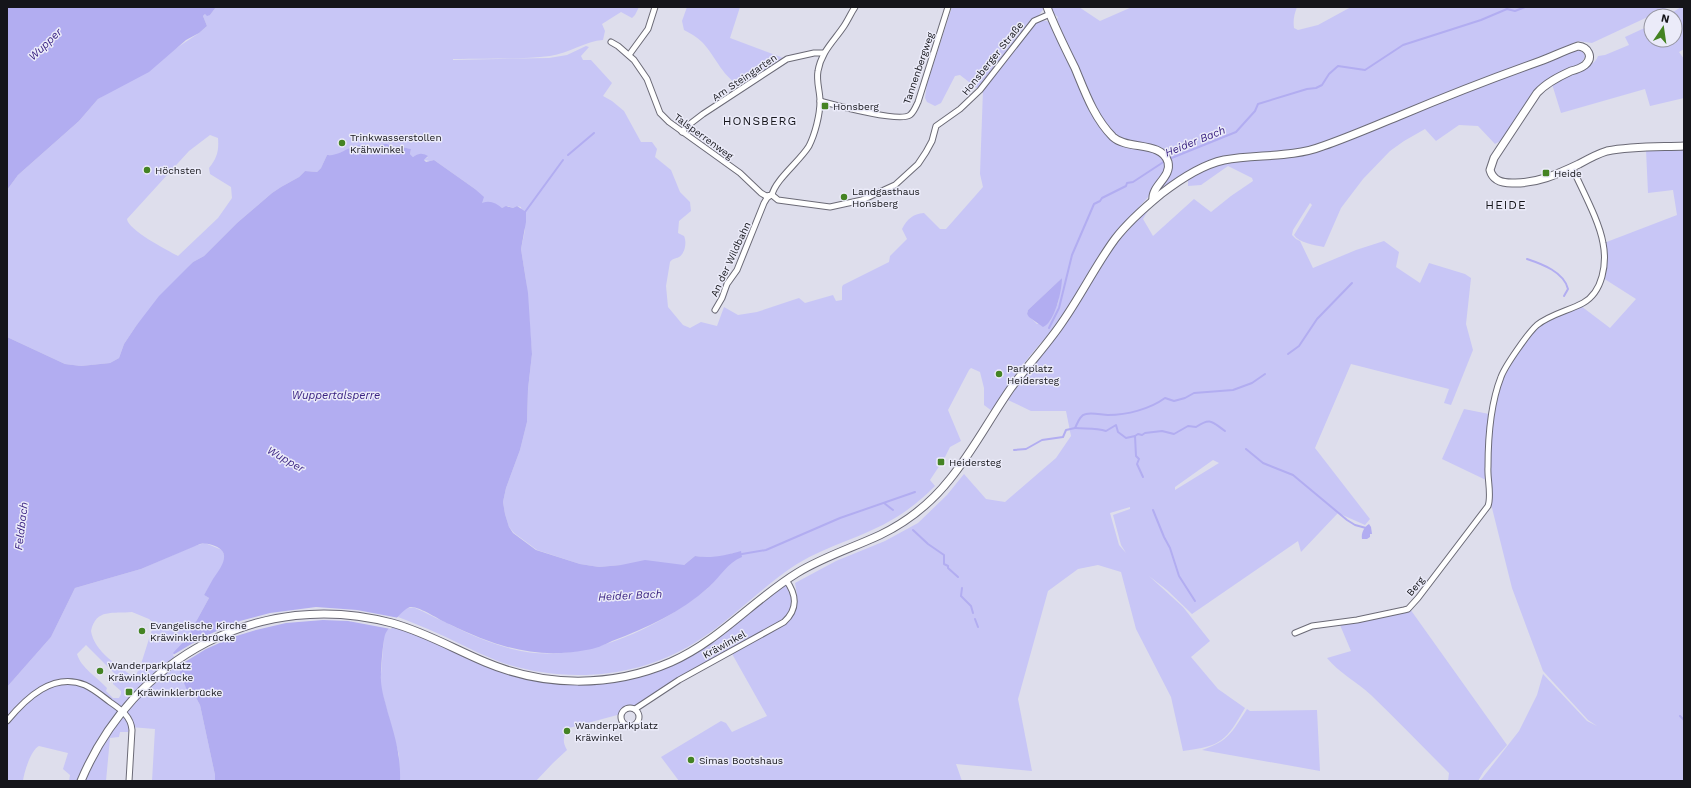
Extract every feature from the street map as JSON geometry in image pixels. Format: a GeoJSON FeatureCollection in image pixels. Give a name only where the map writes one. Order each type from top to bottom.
{"type":"FeatureCollection","features":[{"type":"Feature","properties":{"kind":"main road"},"geometry":{"type":"LineString","coordinates":[[1049,11],[1092,107],[1103,125],[1113,137],[1122,142],[1155,149],[1167,160],[1168,171],[1153,192],[1154,200]]}},
{"type":"Feature","properties":{"kind":"main road"},"geometry":{"type":"LineString","coordinates":[[81,781],[99,743],[122,710],[152,680],[176,660],[202,644],[257,622],[288,616],[319,614],[359,616],[394,623],[417,631],[482,661],[517,673],[561,681],[612,679],[658,667],[699,647],[724,630],[786,580],[813,564],[880,535],[901,524],[935,497],[960,466],[1018,378],[1062,324],[1115,239],[1131,220],[1154,200],[1183,178],[1207,166],[1220,161],[1320,148],[1580,46],[1588,50],[1590,57],[1587,63],[1546,84],[1531,100],[1494,158],[1490,167],[1492,176],[1499,181],[1508,183],[1527,182],[1543,179],[1572,168],[1596,155],[1610,151],[1684,146]]}},
{"type":"Feature","properties":{"kind":"street"},"geometry":{"type":"LineString","coordinates":[[628,55],[648,29],[655,7]]}},
{"type":"Feature","properties":{"kind":"street"},"geometry":{"type":"LineString","coordinates":[[772,195],[776,185],[804,154],[809,145],[813,135],[820,101],[818,77],[820,62],[824,53],[844,26],[855,7]]}},
{"type":"Feature","properties":{"kind":"street","name":"Tannenbergweg"},"geometry":{"type":"LineString","coordinates":[[820,101],[855,110],[889,116],[909,116],[918,102],[948,7]]}},
{"type":"Feature","properties":{"kind":"street","name":"Honsberger Straße"},"geometry":{"type":"LineString","coordinates":[[772,195],[778,200],[830,207],[862,200],[895,185],[918,164],[932,141],[936,126],[960,109],[980,90],[1034,21],[1049,11]]}},
{"type":"Feature","properties":{"kind":"street","name":"Talsperrenweg"},"geometry":{"type":"LineString","coordinates":[[611,42],[634,60],[648,79],[660,113],[682,132],[740,173],[761,193],[766,196],[772,195]]}},
{"type":"Feature","properties":{"kind":"street","name":"Am Steingarten"},"geometry":{"type":"LineString","coordinates":[[682,132],[703,114],[787,59],[814,53],[824,53]]}},
{"type":"Feature","properties":{"kind":"street","name":"Berg"},"geometry":{"type":"LineString","coordinates":[[1295,633],[1312,626],[1358,620],[1408,609],[1484,512],[1490,501],[1487,479],[1488,452],[1494,399],[1502,374],[1537,325],[1552,316],[1584,302],[1594,294],[1601,281],[1604,266],[1603,243],[1598,226],[1572,168]]}},
{"type":"Feature","properties":{"kind":"street","name":"An der Wildbahn"},"geometry":{"type":"LineString","coordinates":[[715,310],[722,298],[726,284],[737,270],[766,198],[772,195]]}},
{"type":"Feature","properties":{"kind":"street","name":"Kräwinkel"},"geometry":{"type":"LineString","coordinates":[[635,710],[686,677],[784,622],[791,614],[795,600],[793,591],[786,580]]}},
{"type":"Feature","properties":{"kind":"street"},"geometry":{"type":"LineString","coordinates":[[7,720],[36,692],[50,685],[66,681],[78,683],[88,687],[122,710],[129,718],[132,725],[129,781]]}},
{"type":"Feature","properties":{"kind":"shaded area"},"geometry":{"type":"Polygon","coordinates":[[[216,7],[639,7],[632,18],[621,12],[602,24],[605,31],[603,40],[590,42],[550,56],[453,60],[549,58],[567,55],[586,46],[589,47],[581,56],[583,60],[591,60],[612,83],[603,96],[624,111],[641,142],[652,142],[657,149],[655,157],[671,170],[680,192],[690,202],[691,211],[679,221],[678,233],[684,236],[685,248],[679,257],[670,262],[666,286],[668,307],[683,325],[690,328],[701,322],[717,326],[724,307],[738,315],[757,312],[799,298],[805,303],[833,295],[836,301],[842,300],[843,285],[889,262],[890,256],[907,239],[902,229],[906,222],[911,218],[924,213],[940,229],[946,229],[983,187],[980,174],[983,90],[1026,32],[1040,20],[1047,21],[1053,25],[1109,134],[1161,155],[1167,166],[1150,195],[1112,237],[1057,327],[1030,356],[992,411],[984,405],[984,388],[980,372],[971,368],[969,370],[948,410],[961,441],[950,447],[930,480],[935,486],[926,495],[901,515],[883,525],[821,551],[797,564],[771,583],[722,624],[696,642],[674,654],[627,670],[602,674],[552,674],[527,670],[503,663],[398,617],[401,612],[409,608],[415,608],[461,630],[503,647],[537,653],[563,653],[616,641],[666,617],[708,588],[724,569],[735,559],[733,553],[714,557],[695,556],[684,565],[621,565],[599,567],[580,564],[537,550],[514,533],[509,527],[503,502],[506,488],[520,450],[527,422],[528,389],[532,354],[526,280],[521,249],[525,230],[521,207],[517,206],[513,208],[508,206],[502,208],[482,204],[481,196],[475,189],[434,160],[424,160],[428,157],[422,154],[413,157],[410,154],[411,149],[397,146],[395,148],[382,144],[375,148],[368,145],[352,147],[334,156],[327,155],[321,168],[317,172],[305,171],[299,177],[272,193],[237,223],[204,256],[193,262],[136,326],[124,344],[119,358],[110,363],[81,366],[65,364],[7,337],[7,190],[18,175],[79,121],[98,99],[199,33],[207,26],[203,16],[205,14],[210,15],[216,7]],[[210,135],[189,151],[127,219],[129,224],[134,229],[157,245],[178,256],[218,218],[232,198],[231,187],[210,174],[209,168],[218,151],[218,138],[210,135]],[[1062,278],[1028,310],[1027,314],[1037,324],[1050,321],[1058,303],[1062,278]]]}},
{"type":"Feature","properties":{"kind":"shaded area"},"geometry":{"type":"Polygon","coordinates":[[[687,7],[740,7],[730,38],[786,59],[744,87],[737,84],[720,67],[702,42],[684,30],[682,21],[687,7]]]}},
{"type":"Feature","properties":{"kind":"shaded area"},"geometry":{"type":"Polygon","coordinates":[[[952,7],[1045,7],[1028,26],[999,66],[978,89],[960,75],[955,76],[941,103],[935,106],[927,102],[925,98],[927,84],[952,7]]]}},
{"type":"Feature","properties":{"kind":"shaded area"},"geometry":{"type":"Polygon","coordinates":[[[1050,7],[1079,7],[1100,21],[1132,7],[1297,7],[1294,18],[1294,28],[1298,30],[1318,25],[1351,7],[1669,7],[1643,8],[1643,19],[1592,43],[1578,41],[1560,50],[1580,51],[1583,52],[1585,57],[1580,64],[1551,78],[1535,91],[1502,140],[1495,144],[1478,126],[1459,125],[1436,141],[1425,129],[1404,141],[1390,151],[1363,179],[1341,208],[1324,247],[1303,242],[1294,235],[1312,205],[1310,203],[1293,230],[1292,235],[1296,239],[1300,241],[1313,268],[1356,250],[1384,241],[1399,252],[1396,267],[1420,283],[1429,263],[1465,274],[1471,278],[1466,324],[1473,350],[1451,405],[1444,403],[1449,389],[1351,364],[1315,448],[1370,519],[1365,525],[1338,513],[1301,552],[1298,541],[1192,614],[1167,590],[1149,576],[1183,607],[1210,641],[1191,657],[1218,689],[1245,708],[1233,728],[1222,740],[1206,747],[1183,751],[1171,697],[1136,629],[1121,572],[1098,565],[1078,569],[1048,591],[1018,699],[1032,771],[956,764],[962,781],[679,781],[661,757],[721,721],[726,723],[732,732],[767,716],[731,652],[768,633],[785,621],[797,603],[795,583],[836,561],[885,541],[918,523],[947,495],[964,474],[986,499],[1005,502],[1056,458],[1071,436],[1066,411],[1031,411],[1008,400],[1109,252],[1126,231],[1152,204],[1143,219],[1153,236],[1194,199],[1211,212],[1253,181],[1252,178],[1228,166],[1201,185],[1188,186],[1188,177],[1153,200],[1167,171],[1162,154],[1124,143],[1103,125],[1070,53],[1057,19],[1058,17],[1054,14],[1050,7]],[[1213,460],[1175,487],[1175,490],[1219,463],[1213,460]],[[1130,507],[1110,513],[1119,545],[1126,553],[1121,545],[1113,515],[1130,509],[1130,507]]]}},
{"type":"Feature","properties":{"kind":"shaded area"},"geometry":{"type":"Polygon","coordinates":[[[1684,7],[1684,49],[1679,52],[1684,59],[1684,98],[1650,106],[1645,89],[1561,113],[1552,84],[1585,69],[1595,61],[1598,56],[1605,55],[1629,45],[1625,37],[1643,29],[1643,48],[1683,48],[1683,8],[1679,8],[1684,7]]]}},
{"type":"Feature","properties":{"kind":"shaded area"},"geometry":{"type":"Polygon","coordinates":[[[1684,149],[1684,781],[1480,781],[1519,731],[1537,695],[1543,674],[1587,721],[1597,726],[1588,720],[1543,671],[1512,588],[1491,504],[1489,479],[1489,452],[1495,400],[1503,374],[1537,327],[1553,317],[1581,306],[1610,328],[1636,299],[1603,278],[1604,243],[1677,215],[1673,190],[1648,193],[1646,150],[1684,149]]]}},
{"type":"Feature","properties":{"kind":"shaded area"},"geometry":{"type":"Polygon","coordinates":[[[1464,409],[1489,414],[1486,480],[1442,459],[1464,409]]]}},
{"type":"Feature","properties":{"kind":"shaded area"},"geometry":{"type":"Polygon","coordinates":[[[205,543],[222,550],[225,557],[223,565],[204,595],[209,598],[187,638],[173,654],[181,667],[181,673],[188,693],[194,694],[200,705],[215,781],[152,781],[155,729],[130,727],[128,732],[120,732],[119,737],[110,738],[106,781],[69,781],[70,775],[63,769],[68,753],[39,746],[31,756],[26,767],[23,781],[7,781],[7,687],[51,637],[75,588],[141,569],[194,546],[205,543]],[[132,612],[101,615],[93,624],[91,631],[93,639],[102,652],[135,678],[154,623],[149,619],[132,612]],[[86,645],[77,654],[82,664],[107,688],[106,691],[113,698],[119,698],[121,691],[113,684],[114,673],[86,645]]]}},
{"type":"Feature","properties":{"kind":"shaded area"},"geometry":{"type":"Polygon","coordinates":[[[786,580],[794,594],[789,617],[711,662],[635,709],[627,708],[621,714],[569,728],[565,733],[564,739],[564,744],[567,750],[536,781],[400,781],[399,755],[381,688],[384,636],[387,629],[394,623],[482,661],[536,678],[612,679],[680,658],[786,580]]]}},
{"type":"Feature","properties":{"kind":"shaded area"},"geometry":{"type":"Polygon","coordinates":[[[1410,609],[1507,745],[1484,771],[1478,781],[1448,781],[1449,773],[1401,724],[1366,690],[1337,668],[1327,658],[1351,651],[1340,625],[1410,609]]]}},
{"type":"Feature","properties":{"kind":"shaded area"},"geometry":{"type":"Polygon","coordinates":[[[1247,709],[1250,711],[1317,710],[1320,771],[1202,750],[1211,747],[1229,735],[1247,709]]]}},
{"type":"Feature","properties":{"kind":"water","name":"Wupper"},"geometry":{"type":"Polygon","coordinates":[[[7,7],[216,7],[210,15],[207,16],[205,14],[203,16],[207,26],[199,33],[186,40],[149,72],[98,99],[79,121],[18,175],[7,190],[7,7]]]}},
{"type":"Feature","properties":{"kind":"water","name":"Wuppertalsperre"},"geometry":{"type":"Polygon","coordinates":[[[382,144],[387,144],[395,148],[397,146],[411,149],[410,154],[413,157],[420,154],[428,156],[424,160],[426,162],[434,160],[475,189],[484,197],[482,203],[493,202],[502,208],[506,206],[513,208],[517,206],[526,212],[526,222],[521,249],[528,293],[532,354],[528,389],[527,422],[520,450],[506,488],[503,502],[509,527],[513,533],[536,550],[580,564],[599,567],[621,565],[645,560],[684,565],[695,556],[713,557],[741,551],[742,557],[728,566],[709,587],[675,612],[638,631],[599,647],[567,653],[532,652],[499,645],[466,632],[420,609],[411,607],[408,608],[396,619],[385,635],[381,671],[382,689],[398,755],[400,781],[215,781],[200,705],[194,694],[188,693],[180,673],[181,667],[173,653],[187,638],[209,598],[204,595],[223,561],[223,553],[220,549],[210,544],[200,544],[141,569],[75,588],[51,637],[7,687],[7,337],[65,364],[81,366],[110,363],[119,358],[124,344],[159,296],[193,262],[204,256],[237,223],[272,193],[299,177],[305,171],[317,172],[321,168],[327,155],[337,154],[356,146],[368,145],[375,148],[382,144]]]}},
{"type":"Feature","properties":{"kind":"water"},"geometry":{"type":"Polygon","coordinates":[[[1062,278],[1061,290],[1057,305],[1051,319],[1043,327],[1029,317],[1027,314],[1028,310],[1062,278]]]}},
{"type":"Feature","properties":{"kind":"water"},"geometry":{"type":"Polygon","coordinates":[[[1369,524],[1372,534],[1370,534],[1370,537],[1367,539],[1362,539],[1363,530],[1369,524]]]}},
{"type":"Feature","properties":{"kind":"pier"},"geometry":{"type":"Polygon","coordinates":[[[316,607],[357,610],[399,618],[391,629],[348,621],[323,620],[286,623],[233,637],[206,649],[180,665],[173,655],[203,637],[240,621],[270,613],[316,607]]]}},
{"type":"Feature","properties":{"kind":"waterway","name":"Heider Bach"},"geometry":{"type":"LineString","coordinates":[[1169,159],[1236,132],[1255,111],[1258,104],[1322,85],[1329,74],[1338,66],[1365,70],[1403,45],[1481,20],[1507,9],[1515,11],[1525,7]]}},
{"type":"Feature","properties":{"kind":"waterway"},"geometry":{"type":"LineString","coordinates":[[568,155],[594,133]]}},
{"type":"Feature","properties":{"kind":"waterway"},"geometry":{"type":"LineString","coordinates":[[525,212],[563,160]]}},
{"type":"Feature","properties":{"kind":"waterway","name":"Heider Bach"},"geometry":{"type":"LineString","coordinates":[[1049,328],[1059,308],[1072,255],[1094,204],[1102,198],[1126,186],[1127,183],[1133,182],[1165,161]]}},
{"type":"Feature","properties":{"kind":"waterway"},"geometry":{"type":"LineString","coordinates":[[1527,259],[1546,266],[1557,273],[1566,283],[1568,289],[1564,296]]}},
{"type":"Feature","properties":{"kind":"waterway"},"geometry":{"type":"LineString","coordinates":[[1288,354],[1299,346],[1317,319],[1352,283]]}},
{"type":"Feature","properties":{"kind":"waterway"},"geometry":{"type":"LineString","coordinates":[[1014,450],[1026,449],[1042,440],[1063,437],[1066,430],[1075,428],[1081,417],[1088,413],[1108,415],[1138,411],[1165,398],[1174,401],[1185,398],[1194,393],[1233,390],[1252,383],[1265,374]]}},
{"type":"Feature","properties":{"kind":"waterway"},"geometry":{"type":"LineString","coordinates":[[1135,436],[1138,434],[1142,435],[1145,433],[1162,431],[1174,434],[1188,426],[1196,427],[1208,421],[1214,423],[1225,431]]}},
{"type":"Feature","properties":{"kind":"waterway"},"geometry":{"type":"LineString","coordinates":[[1075,428],[1106,431],[1116,425],[1118,432],[1126,438],[1135,436],[1136,456],[1139,459],[1137,464],[1143,477]]}},
{"type":"Feature","properties":{"kind":"waterway"},"geometry":{"type":"LineString","coordinates":[[1246,449],[1263,463],[1293,475],[1347,520],[1355,525],[1366,528]]}},
{"type":"Feature","properties":{"kind":"waterway","name":"Heider Bach"},"geometry":{"type":"LineString","coordinates":[[742,554],[766,550],[840,518],[915,492]]}},
{"type":"Feature","properties":{"kind":"waterway"},"geometry":{"type":"LineString","coordinates":[[884,503],[893,510]]}},
{"type":"Feature","properties":{"kind":"waterway"},"geometry":{"type":"LineString","coordinates":[[1153,510],[1170,548],[1179,576],[1195,601]]}},
{"type":"Feature","properties":{"kind":"waterway"},"geometry":{"type":"LineString","coordinates":[[913,530],[928,544],[944,555],[944,564],[948,566],[948,568],[958,577]]}},
{"type":"Feature","properties":{"kind":"waterway"},"geometry":{"type":"LineString","coordinates":[[962,588],[961,596],[971,606],[973,613]]}},
{"type":"Feature","properties":{"kind":"waterway"},"geometry":{"type":"LineString","coordinates":[[975,619],[978,627]]}},
{"type":"Feature","properties":{"kind":"waterway"},"geometry":{"type":"LineString","coordinates":[[1680,716],[1684,720]]}},
{"type":"Feature","properties":{"kind":"place","name":"Honsberg"},"geometry":{"type":"Point","coordinates":[825,106]}},
{"type":"Feature","properties":{"kind":"place","name":"Trinkwasserstollen Krähwinkel"},"geometry":{"type":"Point","coordinates":[342,143]}},
{"type":"Feature","properties":{"kind":"place","name":"Höchsten"},"geometry":{"type":"Point","coordinates":[147,170]}},
{"type":"Feature","properties":{"kind":"place","name":"Heide"},"geometry":{"type":"Point","coordinates":[1546,173]}},
{"type":"Feature","properties":{"kind":"place","name":"Landgasthaus Honsberg"},"geometry":{"type":"Point","coordinates":[844,197]}},
{"type":"Feature","properties":{"kind":"place","name":"Parkplatz Heidersteg"},"geometry":{"type":"Point","coordinates":[999,374]}},
{"type":"Feature","properties":{"kind":"place","name":"Heidersteg"},"geometry":{"type":"Point","coordinates":[941,462]}},
{"type":"Feature","properties":{"kind":"place","name":"Evangelische Kirche Kräwinklerbrücke"},"geometry":{"type":"Point","coordinates":[142,631]}},
{"type":"Feature","properties":{"kind":"place","name":"Wanderparkplatz Kräwinklerbrücke"},"geometry":{"type":"Point","coordinates":[100,671]}},
{"type":"Feature","properties":{"kind":"place","name":"Kräwinklerbrücke"},"geometry":{"type":"Point","coordinates":[129,692]}},
{"type":"Feature","properties":{"kind":"place","name":"Wanderparkplatz Kräwinkel"},"geometry":{"type":"Point","coordinates":[567,731]}},
{"type":"Feature","properties":{"kind":"place","name":"Simas Bootshaus"},"geometry":{"type":"Point","coordinates":[691,760]}},
{"type":"Feature","properties":{"kind":"district","name":"HONSBERG"},"geometry":{"type":"Point","coordinates":[760,121]}},
{"type":"Feature","properties":{"kind":"district","name":"HEIDE"},"geometry":{"type":"Point","coordinates":[1506,205]}},
{"type":"Feature","properties":{"kind":"water label","name":"Feldbach"},"geometry":{"type":"Point","coordinates":[21,526]}}]}
